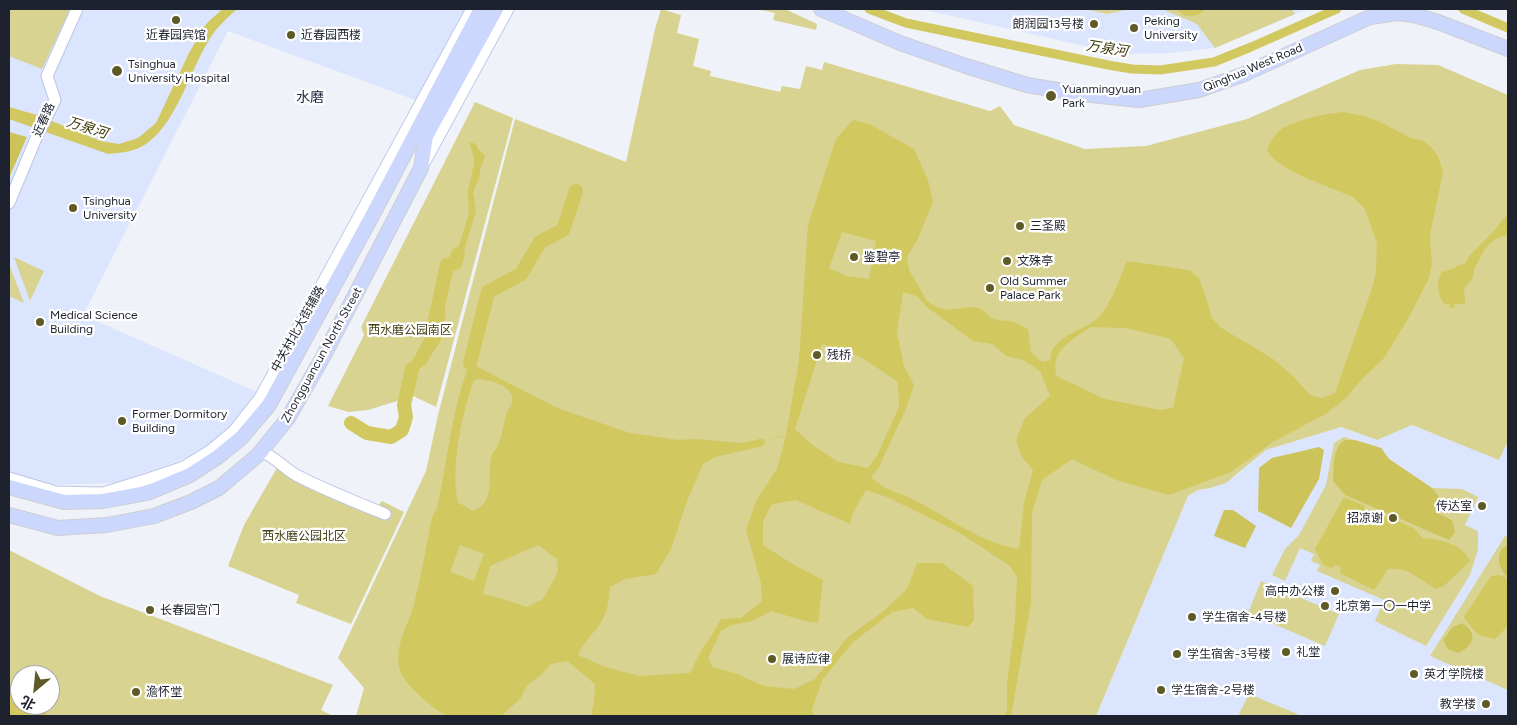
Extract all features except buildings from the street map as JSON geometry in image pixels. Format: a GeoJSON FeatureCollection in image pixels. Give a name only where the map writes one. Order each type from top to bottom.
{"type":"FeatureCollection","features":[{"type":"Feature","properties":{"kind":"main road","name":"Zhongguancun North Street"},"geometry":{"type":"LineString","coordinates":[[9,487],[64,502],[103,501],[147,493],[190,475],[219,456],[241,438],[269,405],[372,216],[481,9]]}},
{"type":"Feature","properties":{"kind":"main road","name":"Zhongguancun North Street"},"geometry":{"type":"LineString","coordinates":[[9,515],[58,528],[107,525],[154,516],[191,502],[219,488],[261,452],[288,418],[323,357],[421,168],[426,136],[496,9]]}},
{"type":"Feature","properties":{"kind":"main road","name":"Qinghua West Road"},"geometry":{"type":"LineString","coordinates":[[821,9],[900,43],[966,66],[1027,84],[1082,94],[1139,100],[1199,90],[1242,74],[1370,17],[1396,13],[1414,15],[1438,22],[1508,49]]}},
{"type":"Feature","properties":{"kind":"street","name":"近春路"},"geometry":{"type":"LineString","coordinates":[[9,203],[54,100],[47,76],[78,9]]}},
{"type":"Feature","properties":{"kind":"street","name":"中关村北大街辅路"},"geometry":{"type":"LineString","coordinates":[[9,478],[56,492],[103,493],[184,467],[210,451],[234,431],[264,390],[472,9]]}},
{"type":"Feature","properties":{"kind":"street"},"geometry":{"type":"LineString","coordinates":[[421,168],[508,9]]}},
{"type":"Feature","properties":{"kind":"street"},"geometry":{"type":"LineString","coordinates":[[261,452],[270,454],[277,463],[296,474],[385,514]]}},
{"type":"Feature","properties":{"kind":"shaded area","name":"Tsinghua University"},"geometry":{"type":"Polygon","coordinates":[[[9,9],[467,9],[418,101],[228,31],[83,315],[257,392],[236,425],[209,448],[185,459],[115,483],[44,485],[9,473],[9,9]]]}},
{"type":"Feature","properties":{"kind":"shaded area"},"geometry":{"type":"Polygon","coordinates":[[[223,9],[237,9],[218,27],[209,40],[180,99],[163,127],[153,139],[141,147],[108,154],[9,119],[9,107],[37,115],[101,141],[119,144],[138,138],[156,123],[203,28],[223,9]]]}},
{"type":"Feature","properties":{"kind":"shaded area","name":"Peking University"},"geometry":{"type":"Polygon","coordinates":[[[921,9],[1307,9],[1215,48],[1171,53],[1120,54],[921,9]]]}},
{"type":"Feature","properties":{"kind":"shaded area"},"geometry":{"type":"Polygon","coordinates":[[[1177,9],[1206,9],[1199,14],[1187,16],[1177,9]]]}},
{"type":"Feature","properties":{"kind":"shaded area"},"geometry":{"type":"Polygon","coordinates":[[[1343,112],[1364,116],[1411,138],[1423,141],[1438,156],[1443,173],[1431,229],[1432,263],[1429,278],[1409,317],[1384,358],[1361,380],[1346,398],[1327,413],[1273,442],[1231,472],[1169,495],[1116,480],[1072,459],[1042,480],[1032,512],[1031,602],[1011,716],[1004,716],[1007,711],[1007,683],[1015,620],[1017,577],[1010,566],[960,533],[887,497],[866,490],[853,513],[850,524],[796,500],[772,504],[763,521],[763,545],[794,565],[823,580],[818,623],[771,611],[752,621],[732,625],[721,631],[708,658],[713,667],[737,674],[764,686],[794,689],[815,679],[847,638],[885,610],[907,589],[917,563],[942,563],[973,586],[974,620],[968,627],[927,619],[913,608],[892,612],[852,643],[822,680],[812,710],[814,716],[591,716],[595,684],[567,661],[551,664],[540,676],[527,685],[520,699],[501,716],[452,717],[429,704],[414,690],[401,673],[398,655],[400,646],[417,594],[432,519],[438,504],[459,397],[470,363],[557,408],[630,433],[678,440],[695,439],[742,443],[786,435],[799,360],[808,225],[836,139],[853,120],[869,124],[914,149],[928,180],[933,202],[918,238],[907,257],[909,270],[927,301],[935,306],[948,310],[971,307],[979,308],[991,318],[1014,322],[1028,329],[1031,352],[1042,362],[1050,360],[1053,349],[1062,339],[1098,318],[1106,307],[1127,261],[1189,270],[1199,278],[1211,317],[1220,327],[1273,359],[1292,375],[1310,395],[1322,398],[1335,393],[1371,291],[1376,273],[1377,243],[1365,209],[1353,197],[1292,171],[1272,157],[1267,150],[1278,132],[1289,125],[1343,112]],[[842,232],[829,268],[846,276],[869,279],[876,241],[842,232]],[[903,292],[897,333],[904,366],[914,385],[905,411],[878,469],[871,477],[888,489],[918,502],[979,536],[992,542],[1019,549],[1024,503],[1033,470],[1022,457],[1016,440],[1025,418],[1050,396],[1040,371],[1023,360],[1006,356],[992,344],[973,341],[927,307],[917,296],[903,292]],[[1091,327],[1070,341],[1061,350],[1056,360],[1056,376],[1105,399],[1160,410],[1173,408],[1184,358],[1171,339],[1126,328],[1091,327]],[[822,344],[795,429],[811,444],[838,462],[868,468],[877,456],[899,407],[898,382],[861,357],[822,344]],[[479,379],[474,380],[458,441],[455,473],[458,502],[472,511],[486,501],[492,454],[499,443],[506,415],[513,400],[506,388],[493,382],[479,379]],[[786,436],[766,440],[763,446],[715,457],[703,464],[687,501],[671,549],[656,574],[625,579],[610,587],[605,614],[578,655],[605,667],[640,676],[690,673],[702,649],[721,619],[741,618],[762,601],[761,583],[746,530],[756,501],[777,469],[786,436]],[[460,545],[450,572],[474,581],[484,554],[460,545]],[[538,545],[490,566],[483,594],[527,607],[543,599],[558,572],[557,559],[538,545]]]}},
{"type":"Feature","properties":{"kind":"shaded area"},"geometry":{"type":"Polygon","coordinates":[[[9,132],[27,137],[9,178],[9,132]]]}},
{"type":"Feature","properties":{"kind":"shaded area"},"geometry":{"type":"Polygon","coordinates":[[[469,142],[476,144],[485,156],[480,176],[473,192],[476,211],[460,263],[451,270],[443,294],[446,316],[440,329],[441,340],[425,365],[417,370],[410,387],[406,387],[410,373],[409,367],[437,315],[436,305],[448,262],[455,259],[469,213],[468,190],[474,158],[469,142]]]}},
{"type":"Feature","properties":{"kind":"shaded area"},"geometry":{"type":"Polygon","coordinates":[[[1508,215],[1508,235],[1495,239],[1484,250],[1475,267],[1472,279],[1464,288],[1465,304],[1455,304],[1454,308],[1450,308],[1449,304],[1444,304],[1438,288],[1442,271],[1444,272],[1466,263],[1469,256],[1508,215]]]}},
{"type":"Feature","properties":{"kind":"shaded area","name":"北京第一〇一中学"},"geometry":{"type":"Polygon","coordinates":[[[1411,425],[1499,459],[1508,441],[1508,716],[1096,716],[1188,496],[1198,490],[1210,488],[1233,478],[1266,450],[1341,427],[1377,440],[1411,425]]]}},
{"type":"Feature","properties":{"kind":"shaded area"},"geometry":{"type":"Polygon","coordinates":[[[1345,440],[1355,440],[1381,448],[1389,459],[1432,488],[1444,503],[1439,514],[1452,520],[1455,532],[1449,540],[1345,495],[1333,481],[1336,453],[1345,440]]]}},
{"type":"Feature","properties":{"kind":"shaded area"},"geometry":{"type":"Polygon","coordinates":[[[1319,447],[1324,450],[1319,479],[1291,528],[1258,511],[1259,468],[1272,458],[1319,447]]]}},
{"type":"Feature","properties":{"kind":"shaded area"},"geometry":{"type":"Polygon","coordinates":[[[1344,497],[1364,506],[1371,517],[1377,512],[1414,528],[1422,538],[1436,539],[1456,546],[1462,550],[1470,561],[1444,586],[1436,589],[1414,574],[1402,570],[1388,569],[1374,590],[1340,573],[1341,568],[1336,565],[1331,568],[1323,565],[1315,549],[1344,497]]]}},
{"type":"Feature","properties":{"kind":"shaded area"},"geometry":{"type":"Polygon","coordinates":[[[1224,510],[1233,510],[1256,526],[1245,548],[1214,536],[1224,510]]]}},
{"type":"Feature","properties":{"kind":"shaded area"},"geometry":{"type":"Polygon","coordinates":[[[1508,545],[1508,578],[1502,570],[1499,556],[1503,548],[1508,545]]]}},
{"type":"Feature","properties":{"kind":"shaded area"},"geometry":{"type":"Polygon","coordinates":[[[1500,575],[1508,581],[1508,626],[1495,639],[1476,633],[1464,617],[1491,576],[1500,575]]]}},
{"type":"Feature","properties":{"kind":"shaded area"},"geometry":{"type":"Polygon","coordinates":[[[1462,623],[1471,631],[1472,639],[1468,647],[1458,653],[1448,649],[1443,640],[1453,627],[1462,623]]]}},
{"type":"Feature","properties":{"kind":"shaded area"},"geometry":{"type":"Polygon","coordinates":[[[9,687],[10,715],[48,716],[9,716],[9,687]]]}},
{"type":"Feature","properties":{"kind":"green space"},"geometry":{"type":"Polygon","coordinates":[[[9,9],[70,9],[42,69],[9,56],[9,9]]]}},
{"type":"Feature","properties":{"kind":"green space","name":"Old Summer Palace Park"},"geometry":{"type":"Polygon","coordinates":[[[661,9],[681,15],[677,33],[699,39],[693,66],[711,71],[710,76],[780,92],[782,86],[800,89],[806,66],[822,70],[824,62],[990,111],[1000,106],[1014,125],[1085,149],[1146,146],[1247,119],[1360,70],[1396,64],[1438,65],[1508,95],[1508,441],[1499,460],[1412,425],[1377,440],[1341,427],[1266,450],[1226,483],[1198,490],[1188,496],[1096,716],[356,716],[364,688],[338,658],[426,471],[438,415],[515,119],[626,162],[661,9]]]}},
{"type":"Feature","properties":{"kind":"green space"},"geometry":{"type":"Polygon","coordinates":[[[756,9],[785,9],[817,24],[816,30],[773,20],[775,13],[756,9]]]}},
{"type":"Feature","properties":{"kind":"green space"},"geometry":{"type":"Polygon","coordinates":[[[1085,9],[1130,9],[1107,14],[1085,9]]]}},
{"type":"Feature","properties":{"kind":"green space"},"geometry":{"type":"Polygon","coordinates":[[[1162,9],[1292,9],[1295,14],[1215,48],[1197,24],[1162,9]]]}},
{"type":"Feature","properties":{"kind":"green space","name":"西水磨公园南区"},"geometry":{"type":"Polygon","coordinates":[[[475,102],[513,118],[436,407],[413,396],[368,410],[349,412],[328,406],[364,335],[361,327],[475,102]]]}},
{"type":"Feature","properties":{"kind":"green space"},"geometry":{"type":"Polygon","coordinates":[[[14,257],[44,271],[30,301],[14,257]]]}},
{"type":"Feature","properties":{"kind":"green space"},"geometry":{"type":"Polygon","coordinates":[[[9,264],[24,303],[9,296],[9,264]]]}},
{"type":"Feature","properties":{"kind":"green space"},"geometry":{"type":"Polygon","coordinates":[[[1344,437],[1381,448],[1389,459],[1432,488],[1462,489],[1478,497],[1465,525],[1478,531],[1478,550],[1470,575],[1426,646],[1375,621],[1384,600],[1317,571],[1320,565],[1311,561],[1314,554],[1300,548],[1285,581],[1272,575],[1285,549],[1299,535],[1326,485],[1334,443],[1344,437]]]}},
{"type":"Feature","properties":{"kind":"green space","name":"西水磨公园北区"},"geometry":{"type":"Polygon","coordinates":[[[281,461],[376,509],[382,501],[404,512],[351,624],[296,603],[299,595],[228,566],[244,525],[281,461]]]}},
{"type":"Feature","properties":{"kind":"green space"},"geometry":{"type":"Polygon","coordinates":[[[1505,536],[1508,537],[1508,690],[1430,656],[1505,536]]]}},
{"type":"Feature","properties":{"kind":"green space"},"geometry":{"type":"Polygon","coordinates":[[[9,550],[100,596],[333,685],[321,710],[333,716],[9,716],[9,550]]]}},
{"type":"Feature","properties":{"kind":"green space"},"geometry":{"type":"Polygon","coordinates":[[[1261,581],[1339,614],[1325,646],[1248,613],[1261,581]]]}},
{"type":"Feature","properties":{"kind":"green space"},"geometry":{"type":"Polygon","coordinates":[[[1249,694],[1295,713],[1301,716],[1238,716],[1249,694]]]}},
{"type":"Feature","properties":{"kind":"waterway","name":"万泉河"},"geometry":{"type":"LineString","coordinates":[[869,9],[906,23],[1108,65],[1132,69],[1160,70],[1214,62],[1337,9]]}},
{"type":"Feature","properties":{"kind":"waterway","name":"万泉河"},"geometry":{"type":"LineString","coordinates":[[1463,9],[1508,28]]}},
{"type":"Feature","properties":{"kind":"waterway"},"geometry":{"type":"LineString","coordinates":[[470,363],[488,292],[521,274],[540,242],[563,230],[576,191]]}},
{"type":"Feature","properties":{"kind":"waterway"},"geometry":{"type":"LineString","coordinates":[[434,337],[435,320],[447,265],[455,263],[458,254]]}},
{"type":"Feature","properties":{"kind":"waterway"},"geometry":{"type":"LineString","coordinates":[[351,423],[367,433],[391,437],[402,430],[406,417],[404,405],[412,369]]}},
{"type":"Feature","properties":{"kind":"place","name":"近春园宾馆"},"geometry":{"type":"Point","coordinates":[176,20]}},
{"type":"Feature","properties":{"kind":"place","name":"朗润园13号楼"},"geometry":{"type":"Point","coordinates":[1094,24]}},
{"type":"Feature","properties":{"kind":"place","name":"Peking University"},"geometry":{"type":"Point","coordinates":[1134,28]}},
{"type":"Feature","properties":{"kind":"place","name":"近春园西楼"},"geometry":{"type":"Point","coordinates":[291,35]}},
{"type":"Feature","properties":{"kind":"place","name":"Tsinghua University Hospital"},"geometry":{"type":"Point","coordinates":[117,71]}},
{"type":"Feature","properties":{"kind":"place","name":"Yuanmingyuan Park"},"geometry":{"type":"Point","coordinates":[1051,96]}},
{"type":"Feature","properties":{"kind":"place","name":"Tsinghua University"},"geometry":{"type":"Point","coordinates":[73,208]}},
{"type":"Feature","properties":{"kind":"place","name":"三圣殿"},"geometry":{"type":"Point","coordinates":[1020,226]}},
{"type":"Feature","properties":{"kind":"place","name":"鉴碧亭"},"geometry":{"type":"Point","coordinates":[854,257]}},
{"type":"Feature","properties":{"kind":"place","name":"文殊亭"},"geometry":{"type":"Point","coordinates":[1007,261]}},
{"type":"Feature","properties":{"kind":"place","name":"Old Summer Palace Park"},"geometry":{"type":"Point","coordinates":[990,288]}},
{"type":"Feature","properties":{"kind":"place","name":"Medical Science Building"},"geometry":{"type":"Point","coordinates":[40,322]}},
{"type":"Feature","properties":{"kind":"place","name":"残桥"},"geometry":{"type":"Point","coordinates":[817,355]}},
{"type":"Feature","properties":{"kind":"place","name":"Former Dormitory Building"},"geometry":{"type":"Point","coordinates":[122,421]}},
{"type":"Feature","properties":{"kind":"place","name":"传达室"},"geometry":{"type":"Point","coordinates":[1482,506]}},
{"type":"Feature","properties":{"kind":"place","name":"招凉谢"},"geometry":{"type":"Point","coordinates":[1393,518]}},
{"type":"Feature","properties":{"kind":"place","name":"高中办公楼"},"geometry":{"type":"Point","coordinates":[1335,591]}},
{"type":"Feature","properties":{"kind":"place","name":"北京第一〇一中学"},"geometry":{"type":"Point","coordinates":[1325,606]}},
{"type":"Feature","properties":{"kind":"place","name":"长春园宫门"},"geometry":{"type":"Point","coordinates":[150,610]}},
{"type":"Feature","properties":{"kind":"place","name":"学生宿舍-4号楼"},"geometry":{"type":"Point","coordinates":[1192,617]}},
{"type":"Feature","properties":{"kind":"place","name":"礼堂"},"geometry":{"type":"Point","coordinates":[1286,652]}},
{"type":"Feature","properties":{"kind":"place","name":"学生宿舍-3号楼"},"geometry":{"type":"Point","coordinates":[1177,654]}},
{"type":"Feature","properties":{"kind":"place","name":"展诗应律"},"geometry":{"type":"Point","coordinates":[772,659]}},
{"type":"Feature","properties":{"kind":"place","name":"英才学院楼"},"geometry":{"type":"Point","coordinates":[1414,674]}},
{"type":"Feature","properties":{"kind":"place","name":"学生宿舍-2号楼"},"geometry":{"type":"Point","coordinates":[1161,690]}},
{"type":"Feature","properties":{"kind":"place","name":"澹怀堂"},"geometry":{"type":"Point","coordinates":[136,692]}},
{"type":"Feature","properties":{"kind":"place","name":"教学楼"},"geometry":{"type":"Point","coordinates":[1486,704]}},
{"type":"Feature","properties":{"kind":"district","name":"水磨"},"geometry":{"type":"Point","coordinates":[310,98]}}]}
